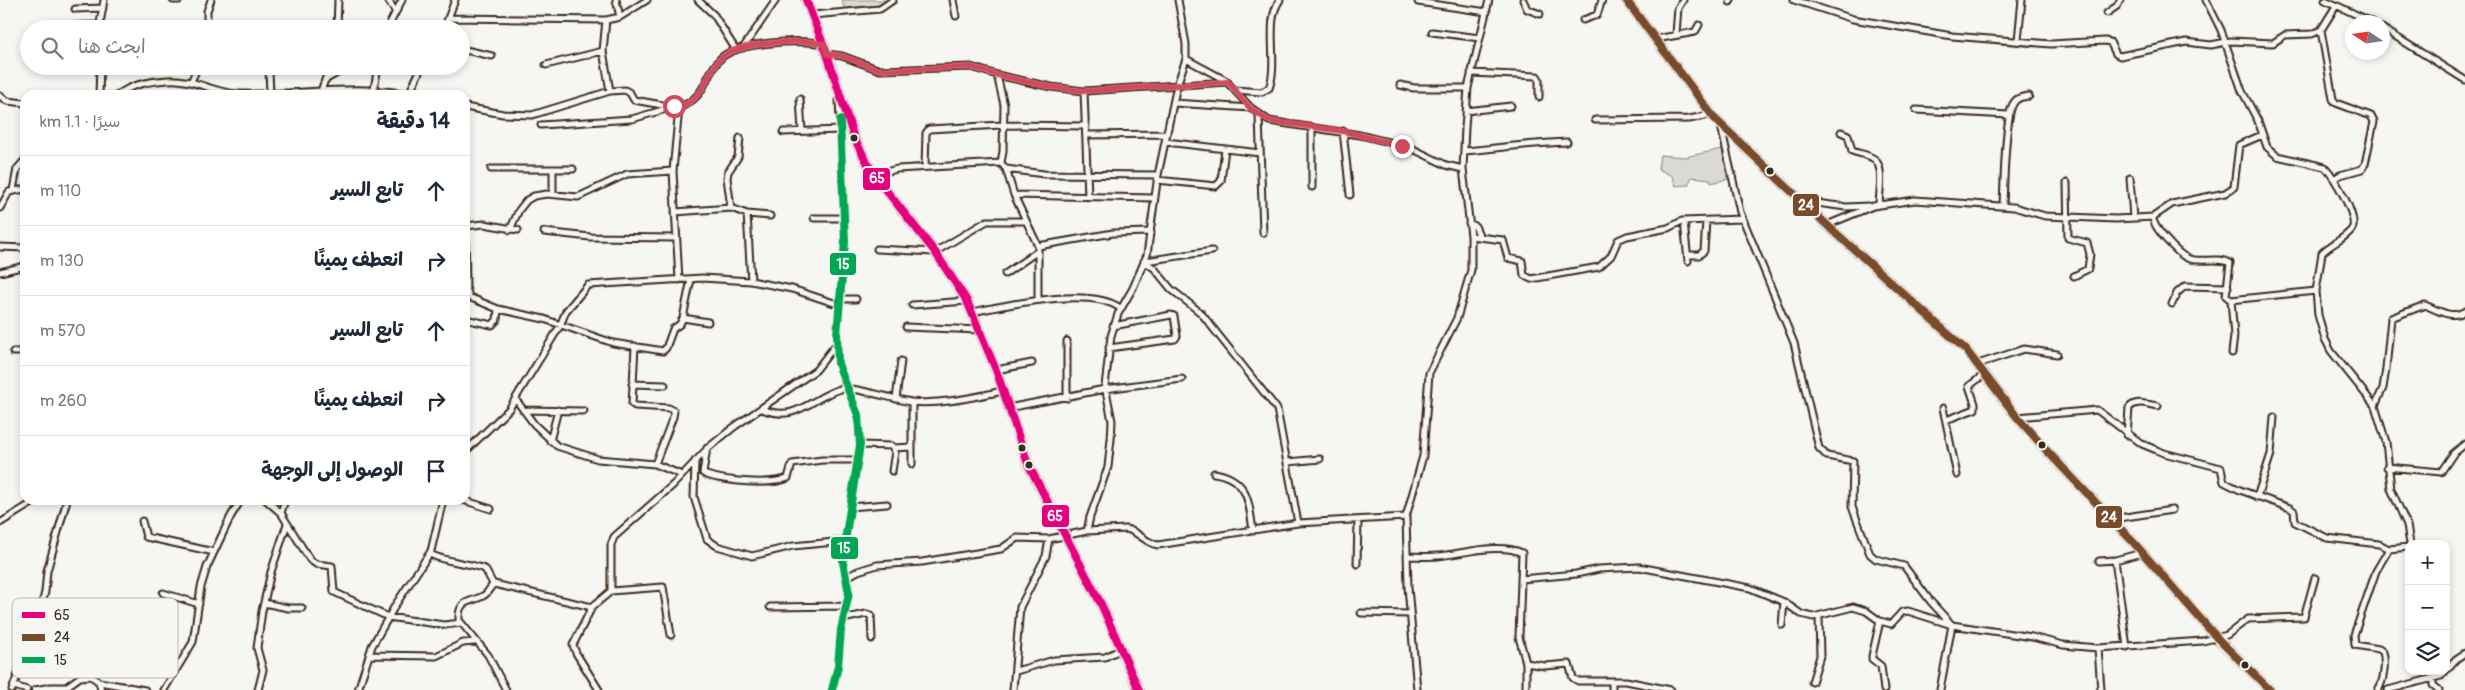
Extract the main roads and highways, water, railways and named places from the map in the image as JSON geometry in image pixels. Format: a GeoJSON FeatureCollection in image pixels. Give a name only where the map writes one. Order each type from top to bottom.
{"type":"FeatureCollection","features":[{"type":"Feature","properties":{"kind":"main road"},"geometry":{"type":"LineString","coordinates":[[807,0],[824,44],[854,138],[874,175],[935,252],[967,301],[996,370],[1028,464],[1122,649],[1139,690]]}},
{"type":"Feature","properties":{"kind":"main road"},"geometry":{"type":"LineString","coordinates":[[1626,0],[1721,125],[1827,225],[1939,324],[1978,364],[2017,417],[2112,519],[2218,638],[2270,690]]}}]}
